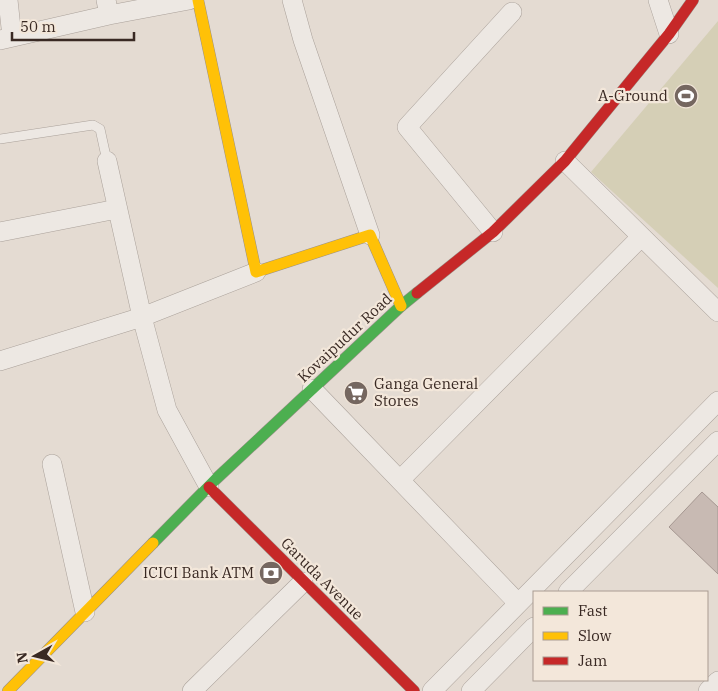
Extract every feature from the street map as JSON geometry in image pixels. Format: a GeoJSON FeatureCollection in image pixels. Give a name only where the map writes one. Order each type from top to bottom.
{"type":"FeatureCollection","features":[{"type":"Feature","properties":{"kind":"main road"},"geometry":{"type":"LineString","coordinates":[[198,0],[256,272],[370,235],[401,306]]}},
{"type":"Feature","properties":{"kind":"main road","name":"Kovaipudur Road"},"geometry":{"type":"LineString","coordinates":[[8,691],[208,487],[401,306],[493,232],[565,161],[669,34],[693,0]]}},
{"type":"Feature","properties":{"kind":"main road","name":"Garuda Avenue"},"geometry":{"type":"LineString","coordinates":[[208,487],[414,691]]}},
{"type":"Feature","properties":{"kind":"street"},"geometry":{"type":"LineString","coordinates":[[8,0],[6,39],[108,7],[188,0]]}},
{"type":"Feature","properties":{"kind":"street"},"geometry":{"type":"LineString","coordinates":[[292,0],[303,40],[370,235]]}},
{"type":"Feature","properties":{"kind":"street"},"geometry":{"type":"LineString","coordinates":[[658,0],[669,34]]}},
{"type":"Feature","properties":{"kind":"street"},"geometry":{"type":"LineString","coordinates":[[493,232],[407,127],[512,12]]}},
{"type":"Feature","properties":{"kind":"street"},"geometry":{"type":"LineString","coordinates":[[107,161],[142,316],[167,410],[208,487]]}},
{"type":"Feature","properties":{"kind":"street"},"geometry":{"type":"LineString","coordinates":[[565,161],[718,312]]}},
{"type":"Feature","properties":{"kind":"street"},"geometry":{"type":"LineString","coordinates":[[0,232],[117,209]]}},
{"type":"Feature","properties":{"kind":"street"},"geometry":{"type":"LineString","coordinates":[[400,480],[641,237]]}},
{"type":"Feature","properties":{"kind":"street"},"geometry":{"type":"LineString","coordinates":[[0,360],[142,316],[256,272]]}},
{"type":"Feature","properties":{"kind":"street"},"geometry":{"type":"LineString","coordinates":[[312,389],[518,603]]}},
{"type":"Feature","properties":{"kind":"street"},"geometry":{"type":"LineString","coordinates":[[432,691],[718,401]]}},
{"type":"Feature","properties":{"kind":"street"},"geometry":{"type":"LineString","coordinates":[[569,591],[718,441]]}},
{"type":"Feature","properties":{"kind":"street"},"geometry":{"type":"LineString","coordinates":[[52,464],[86,612]]}},
{"type":"Feature","properties":{"kind":"street"},"geometry":{"type":"LineString","coordinates":[[192,691],[303,582]]}},
{"type":"Feature","properties":{"kind":"street"},"geometry":{"type":"LineString","coordinates":[[471,691],[533,628]]}},
{"type":"Feature","properties":{"kind":"street"},"geometry":{"type":"LineString","coordinates":[[708,691],[718,681]]}},
{"type":"Feature","properties":{"kind":"lane"},"geometry":{"type":"LineString","coordinates":[[0,139],[93,125],[100,129],[107,161]]}},
{"type":"Feature","properties":{"kind":"shaded area","name":"A-Ground"},"geometry":{"type":"Polygon","coordinates":[[[718,21],[718,288],[591,172],[718,21]]]}},
{"type":"Feature","properties":{"kind":"building"},"geometry":{"type":"Polygon","coordinates":[[[702,492],[718,507],[718,574],[669,527],[702,492]]]}},
{"type":"Feature","properties":{"kind":"traffic: fast"},"geometry":{"type":"LineString","coordinates":[[153,543],[216,479],[417,293]]}},
{"type":"Feature","properties":{"kind":"traffic: slow"},"geometry":{"type":"LineString","coordinates":[[198,0],[256,272],[370,235],[401,306]]}},
{"type":"Feature","properties":{"kind":"traffic: slow"},"geometry":{"type":"LineString","coordinates":[[8,691],[153,543]]}},
{"type":"Feature","properties":{"kind":"traffic: jam"},"geometry":{"type":"LineString","coordinates":[[417,293],[493,232],[565,161],[669,34],[693,0]]}},
{"type":"Feature","properties":{"kind":"traffic: jam"},"geometry":{"type":"LineString","coordinates":[[209,487],[414,691]]}},
{"type":"Feature","properties":{"kind":"place","name":"A-Ground"},"geometry":{"type":"Point","coordinates":[686,96]}},
{"type":"Feature","properties":{"kind":"place","name":"Ganga General Stores"},"geometry":{"type":"Point","coordinates":[356,393]}},
{"type":"Feature","properties":{"kind":"place","name":"ICICI Bank ATM"},"geometry":{"type":"Point","coordinates":[271,573]}}]}
